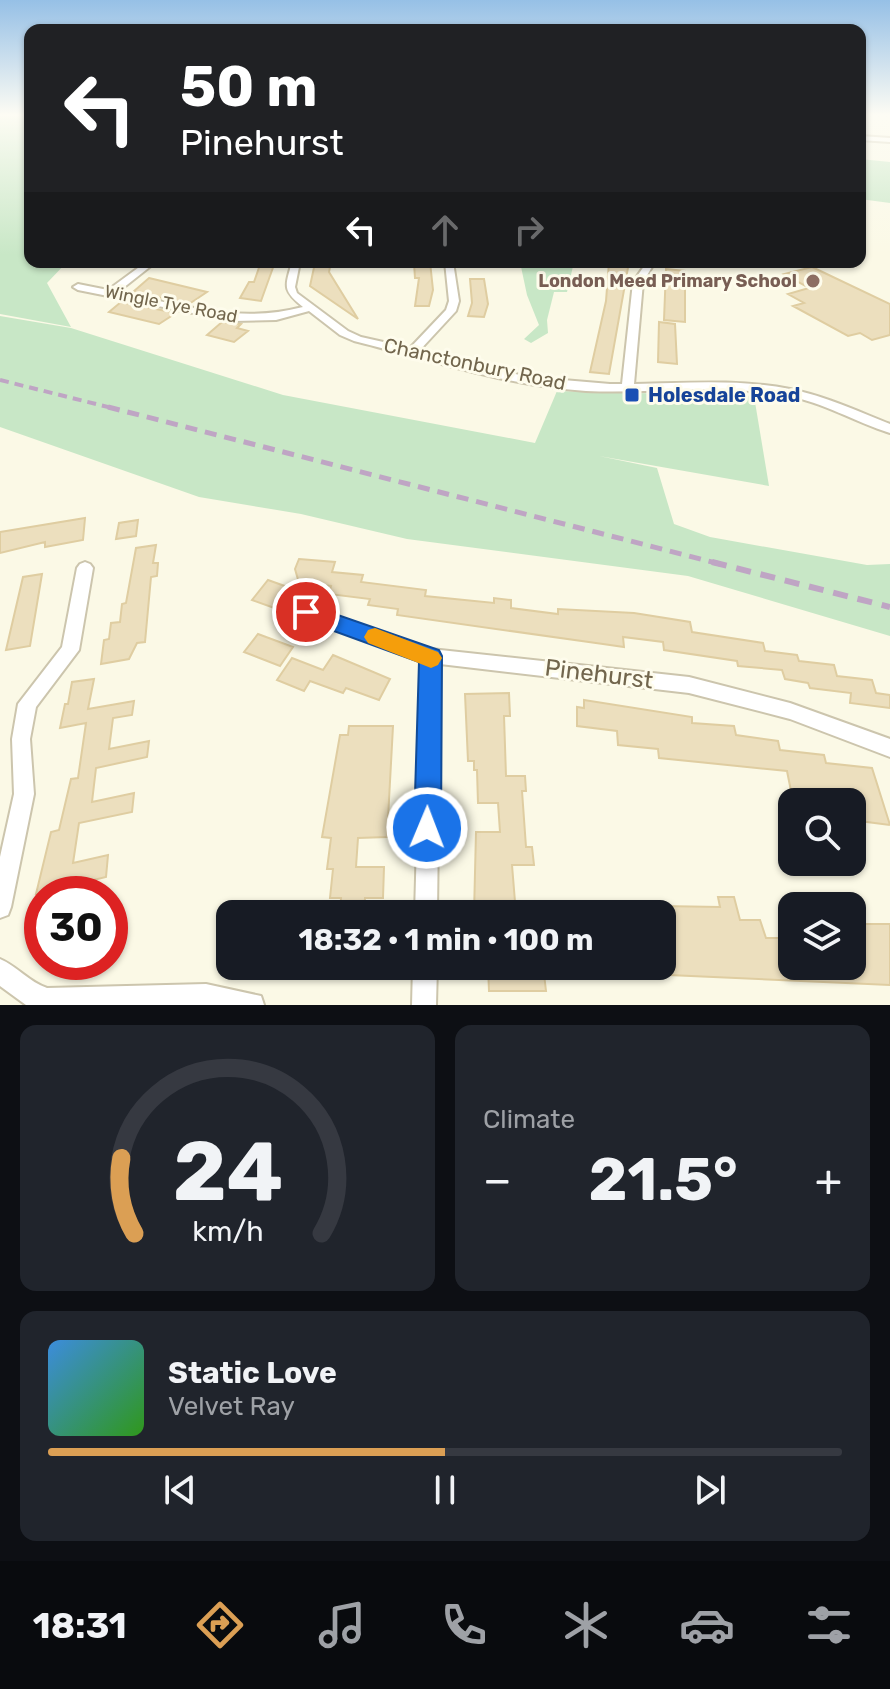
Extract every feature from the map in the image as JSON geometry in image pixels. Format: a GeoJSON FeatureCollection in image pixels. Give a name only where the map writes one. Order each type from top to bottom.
{"type":"FeatureCollection","features":[{"type":"Feature","properties":{"kind":"street"},"geometry":{"type":"LineString","coordinates":[[112,292],[144,268]]}},
{"type":"Feature","properties":{"kind":"street","name":"Chanctonbury Road"},"geometry":{"type":"LineString","coordinates":[[295,268],[290,287],[310,308],[358,339],[541,382],[585,387],[685,385],[786,391],[827,402],[890,429]]}},
{"type":"Feature","properties":{"kind":"street"},"geometry":{"type":"LineString","coordinates":[[413,351],[451,311],[454,301],[450,268]]}},
{"type":"Feature","properties":{"kind":"street"},"geometry":{"type":"LineString","coordinates":[[628,386],[638,282],[647,268]]}},
{"type":"Feature","properties":{"kind":"street","name":"Wingle Tye Road"},"geometry":{"type":"LineString","coordinates":[[78,287],[233,318],[276,317],[310,308]]}},
{"type":"Feature","properties":{"kind":"street"},"geometry":{"type":"LineString","coordinates":[[0,907],[24,794],[21,739],[27,704],[70,650],[85,568]]}},
{"type":"Feature","properties":{"kind":"street","name":"Pinehurst"},"geometry":{"type":"LineString","coordinates":[[306,612],[431,656],[689,685],[790,711],[890,748]]}},
{"type":"Feature","properties":{"kind":"street"},"geometry":{"type":"LineString","coordinates":[[426,900],[431,656]]}},
{"type":"Feature","properties":{"kind":"street"},"geometry":{"type":"LineString","coordinates":[[2,979],[47,1000],[229,1001]]}},
{"type":"Feature","properties":{"kind":"street"},"geometry":{"type":"LineString","coordinates":[[424,1005],[425,980]]}},
{"type":"Feature","properties":{"kind":"green space"},"geometry":{"type":"Polygon","coordinates":[[[0,162],[24,162],[24,268],[61,268],[47,283],[71,327],[0,314],[0,162]]]}},
{"type":"Feature","properties":{"kind":"green space"},"geometry":{"type":"Polygon","coordinates":[[[866,162],[890,162],[890,203],[866,200],[866,162]]]}},
{"type":"Feature","properties":{"kind":"green space"},"geometry":{"type":"Polygon","coordinates":[[[521,268],[573,268],[567,292],[554,292],[547,320],[548,333],[531,343],[524,339],[539,325],[527,295],[521,268]]]}},
{"type":"Feature","properties":{"kind":"green space"},"geometry":{"type":"Polygon","coordinates":[[[0,316],[71,328],[283,395],[535,443],[557,391],[754,396],[769,486],[599,456],[657,468],[674,524],[710,537],[867,565],[890,564],[890,636],[688,576],[407,539],[301,514],[199,497],[0,427],[0,316]]]}},
{"type":"Feature","properties":{"kind":"building"},"geometry":{"type":"Polygon","coordinates":[[[259,268],[273,268],[261,301],[240,298],[249,282],[254,282],[259,268]]]}},
{"type":"Feature","properties":{"kind":"building"},"geometry":{"type":"Polygon","coordinates":[[[314,268],[330,268],[329,272],[358,319],[310,286],[314,268]]]}},
{"type":"Feature","properties":{"kind":"building"},"geometry":{"type":"Polygon","coordinates":[[[414,268],[431,268],[433,290],[429,306],[415,306],[419,278],[415,278],[414,268]]]}},
{"type":"Feature","properties":{"kind":"building"},"geometry":{"type":"Polygon","coordinates":[[[609,268],[628,268],[609,374],[590,372],[606,301],[609,268]]]}},
{"type":"Feature","properties":{"kind":"building","name":"London Meed Primary School"},"geometry":{"type":"Polygon","coordinates":[[[814,268],[890,304],[890,335],[872,340],[860,333],[848,336],[793,306],[804,303],[788,294],[809,288],[784,274],[814,268]]]}},
{"type":"Feature","properties":{"kind":"building"},"geometry":{"type":"Polygon","coordinates":[[[666,269],[685,271],[685,322],[664,320],[666,269]]]}},
{"type":"Feature","properties":{"kind":"building"},"geometry":{"type":"Polygon","coordinates":[[[149,278],[207,292],[189,304],[133,292],[149,278]]]}},
{"type":"Feature","properties":{"kind":"building"},"geometry":{"type":"Polygon","coordinates":[[[470,279],[484,279],[488,304],[484,317],[468,316],[472,303],[470,279]]]}},
{"type":"Feature","properties":{"kind":"building"},"geometry":{"type":"Polygon","coordinates":[[[121,302],[176,313],[159,324],[109,312],[121,302]]]}},
{"type":"Feature","properties":{"kind":"building"},"geometry":{"type":"Polygon","coordinates":[[[222,322],[241,324],[237,328],[248,331],[234,342],[207,335],[222,322]]]}},
{"type":"Feature","properties":{"kind":"building"},"geometry":{"type":"Polygon","coordinates":[[[659,322],[675,324],[677,364],[658,362],[659,322]]]}},
{"type":"Feature","properties":{"kind":"building"},"geometry":{"type":"Polygon","coordinates":[[[85,518],[83,540],[45,547],[45,542],[0,553],[0,532],[85,518]]]}},
{"type":"Feature","properties":{"kind":"building"},"geometry":{"type":"Polygon","coordinates":[[[138,520],[136,536],[116,539],[119,523],[138,520]]]}},
{"type":"Feature","properties":{"kind":"building"},"geometry":{"type":"Polygon","coordinates":[[[156,545],[153,563],[158,563],[157,576],[151,577],[145,642],[137,643],[129,659],[101,664],[104,640],[109,639],[111,623],[120,622],[122,604],[126,603],[136,548],[156,545]]]}},
{"type":"Feature","properties":{"kind":"building"},"geometry":{"type":"Polygon","coordinates":[[[299,559],[335,562],[332,572],[363,575],[361,582],[426,590],[425,596],[494,603],[494,598],[511,600],[511,608],[558,614],[558,609],[634,613],[690,622],[692,632],[763,643],[765,651],[797,655],[799,661],[834,665],[837,676],[872,680],[876,693],[890,695],[890,708],[850,703],[851,693],[810,688],[808,683],[785,679],[782,670],[738,666],[737,661],[664,650],[663,642],[623,637],[624,647],[397,615],[398,609],[368,605],[370,599],[329,594],[331,586],[299,583],[295,569],[299,559]]]}},
{"type":"Feature","properties":{"kind":"building"},"geometry":{"type":"Polygon","coordinates":[[[42,574],[30,646],[6,650],[23,577],[42,574]]]}},
{"type":"Feature","properties":{"kind":"building"},"geometry":{"type":"Polygon","coordinates":[[[268,580],[296,590],[280,610],[252,600],[268,580]]]}},
{"type":"Feature","properties":{"kind":"building"},"geometry":{"type":"Polygon","coordinates":[[[258,634],[293,647],[280,666],[244,652],[258,634]]]}},
{"type":"Feature","properties":{"kind":"building"},"geometry":{"type":"Polygon","coordinates":[[[333,655],[390,679],[379,700],[346,688],[343,693],[310,681],[304,691],[277,680],[292,658],[323,670],[333,655]]]}},
{"type":"Feature","properties":{"kind":"building"},"geometry":{"type":"Polygon","coordinates":[[[94,679],[88,709],[134,701],[132,715],[113,718],[109,749],[149,741],[147,757],[96,768],[92,802],[134,793],[132,812],[79,823],[73,863],[108,855],[106,876],[40,876],[51,832],[59,830],[71,779],[78,778],[86,723],[60,728],[72,682],[94,679]]]}},
{"type":"Feature","properties":{"kind":"building"},"geometry":{"type":"Polygon","coordinates":[[[509,693],[510,716],[504,716],[506,776],[525,776],[526,791],[522,791],[526,847],[532,847],[534,865],[512,865],[515,900],[474,900],[476,832],[500,832],[498,803],[478,803],[477,770],[474,770],[474,761],[468,761],[465,694],[509,693]]]}},
{"type":"Feature","properties":{"kind":"building"},"geometry":{"type":"Polygon","coordinates":[[[584,700],[692,717],[692,723],[734,726],[736,735],[778,741],[780,750],[824,755],[826,763],[872,768],[890,825],[866,822],[866,788],[790,788],[787,771],[659,758],[658,749],[618,745],[617,731],[577,726],[577,707],[584,708],[584,700]]]}},
{"type":"Feature","properties":{"kind":"building"},"geometry":{"type":"Polygon","coordinates":[[[349,726],[393,726],[387,837],[358,838],[356,867],[384,867],[383,898],[330,898],[333,869],[327,869],[331,838],[322,837],[340,735],[348,735],[349,726]]]}},
{"type":"Feature","properties":{"kind":"building"},"geometry":{"type":"Polygon","coordinates":[[[718,897],[734,897],[740,920],[760,920],[766,938],[778,938],[778,980],[676,975],[676,906],[720,907],[718,897]]]}},
{"type":"Feature","properties":{"kind":"building"},"geometry":{"type":"Polygon","coordinates":[[[866,924],[890,924],[890,985],[780,980],[866,980],[866,924]]]}},
{"type":"Feature","properties":{"kind":"building"},"geometry":{"type":"Polygon","coordinates":[[[489,980],[545,980],[546,991],[489,991],[489,980]]]}},
{"type":"Feature","properties":{"kind":"railway"},"geometry":{"type":"LineString","coordinates":[[0,380],[108,407]]}},
{"type":"Feature","properties":{"kind":"railway"},"geometry":{"type":"LineString","coordinates":[[108,407],[116,409]]}},
{"type":"Feature","properties":{"kind":"railway"},"geometry":{"type":"LineString","coordinates":[[108,407],[720,564]]}},
{"type":"Feature","properties":{"kind":"railway"},"geometry":{"type":"LineString","coordinates":[[712,562],[890,607]]}},
{"type":"Feature","properties":{"kind":"slow traffic"},"geometry":{"type":"LineString","coordinates":[[375,637],[431,658]]}},
{"type":"Feature","properties":{"kind":"place","name":"London Meed Primary School"},"geometry":{"type":"Point","coordinates":[813,281]}},
{"type":"Feature","properties":{"kind":"place","name":"Holesdale Road"},"geometry":{"type":"Point","coordinates":[632,395]}},
{"type":"Feature","properties":{"kind":"route"},"geometry":{"type":"LineString","coordinates":[[306,612],[431,656],[427,828]]}}]}
